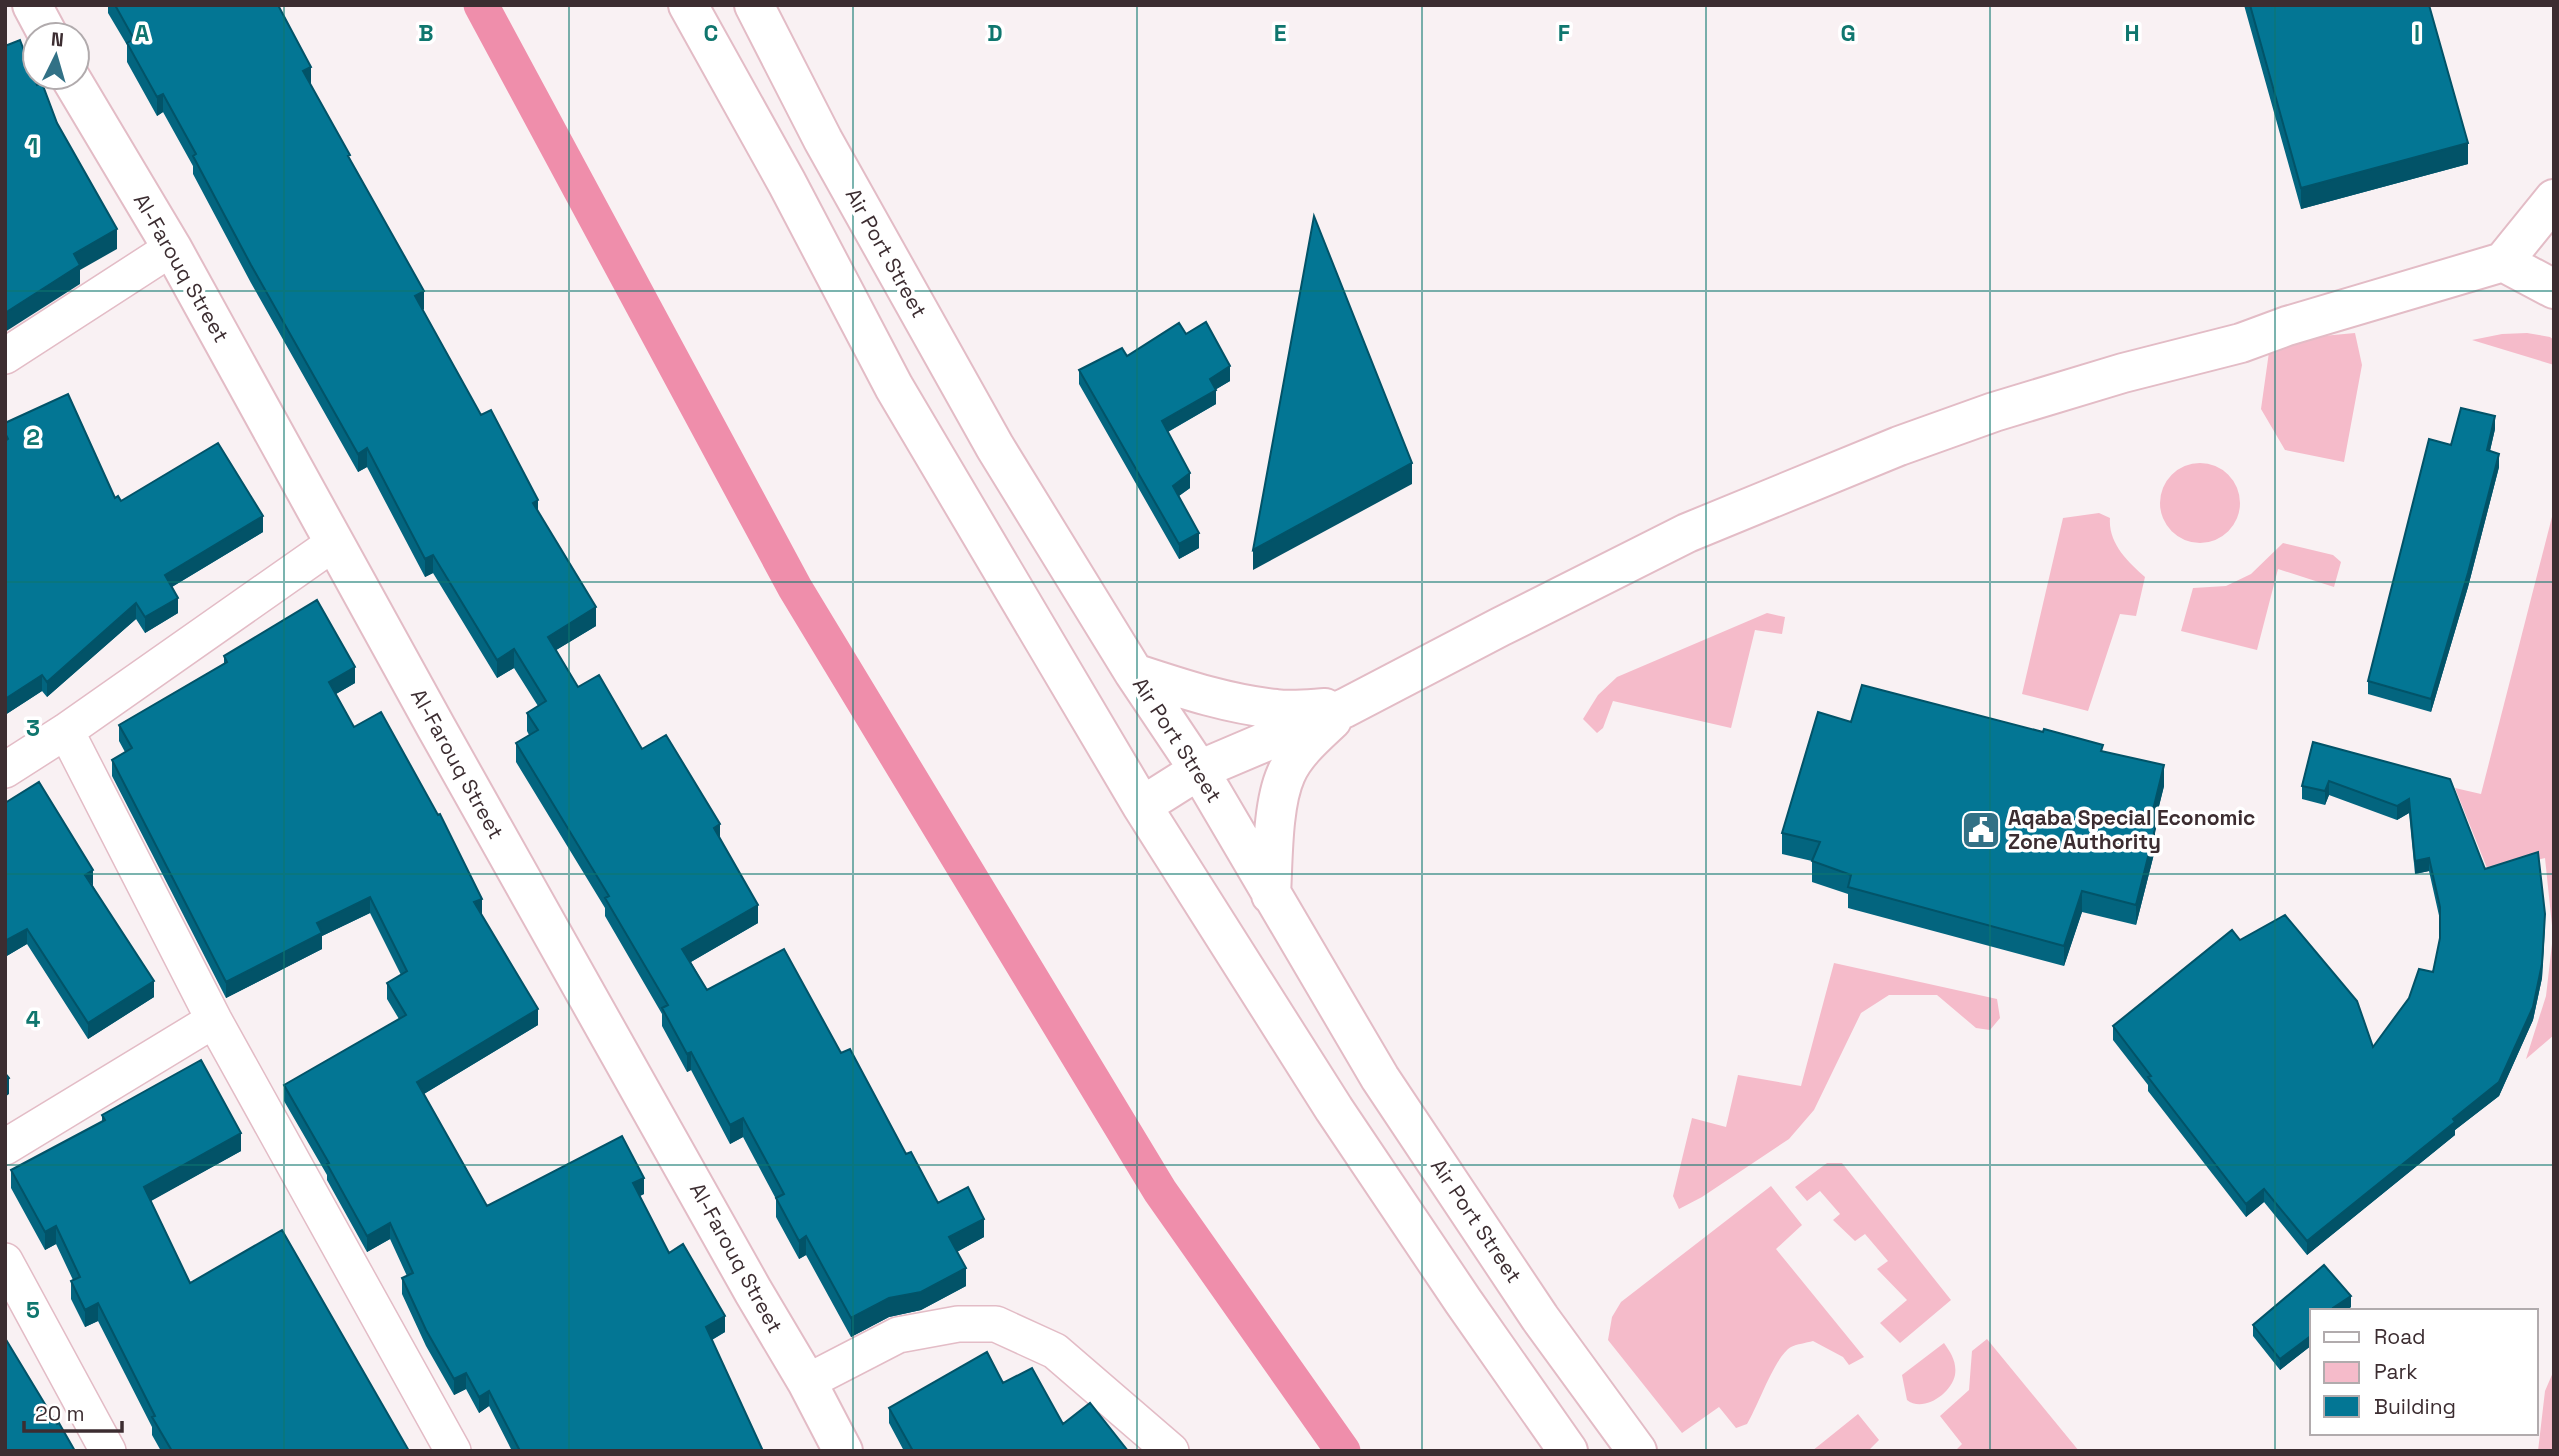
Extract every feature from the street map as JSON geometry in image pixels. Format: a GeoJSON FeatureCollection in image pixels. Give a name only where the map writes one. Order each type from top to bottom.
{"type":"FeatureCollection","features":[{"type":"Feature","properties":{"kind":"main road"},"geometry":{"type":"LineString","coordinates":[[32,5],[41,21]]}},
{"type":"Feature","properties":{"kind":"main road"},"geometry":{"type":"LineString","coordinates":[[688,5],[787,183],[894,387],[1142,806],[1334,1109],[1568,1451]]}},
{"type":"Feature","properties":{"kind":"main road","name":"Air Port Street"},"geometry":{"type":"LineString","coordinates":[[766,15],[829,152],[995,447],[1134,673],[1199,770],[1270,895],[1380,1078],[1540,1318],[1637,1451]]}},
{"type":"Feature","properties":{"kind":"main road","name":"Al-Farouq Street"},"geometry":{"type":"LineString","coordinates":[[78,91],[172,248],[334,543],[753,1291],[807,1382],[843,1451]]}},
{"type":"Feature","properties":{"kind":"main road"},"geometry":{"type":"LineString","coordinates":[[1142,806],[1199,770],[1345,708],[1687,534],[1899,446],[1994,412],[2123,373],[2241,343],[2287,326],[2503,262],[2554,199]]}},
{"type":"Feature","properties":{"kind":"main road"},"geometry":{"type":"LineString","coordinates":[[2503,262],[2554,289]]}},
{"type":"Feature","properties":{"kind":"main road"},"geometry":{"type":"LineString","coordinates":[[1134,673],[1241,704],[1279,710],[1345,708]]}},
{"type":"Feature","properties":{"kind":"main road"},"geometry":{"type":"LineString","coordinates":[[1270,895],[1275,820],[1285,775],[1306,744],[1345,708]]}},
{"type":"Feature","properties":{"kind":"street"},"geometry":{"type":"LineString","coordinates":[[5,355],[172,248]]}},
{"type":"Feature","properties":{"kind":"street"},"geometry":{"type":"LineString","coordinates":[[5,771],[334,543]]}},
{"type":"Feature","properties":{"kind":"street"},"geometry":{"type":"LineString","coordinates":[[66,731],[214,1020],[453,1451]]}},
{"type":"Feature","properties":{"kind":"street"},"geometry":{"type":"LineString","coordinates":[[5,1147],[214,1020]]}},
{"type":"Feature","properties":{"kind":"street"},"geometry":{"type":"LineString","coordinates":[[5,1261],[108,1451]]}},
{"type":"Feature","properties":{"kind":"street"},"geometry":{"type":"LineString","coordinates":[[807,1382],[898,1335],[958,1324],[996,1324],[1055,1351],[1171,1451]]}},
{"type":"Feature","properties":{"kind":"green space"},"geometry":{"type":"Polygon","coordinates":[[[2355,333],[2362,365],[2344,462],[2285,450],[2261,409],[2269,352],[2301,338],[2355,333]]]}},
{"type":"Feature","properties":{"kind":"green space"},"geometry":{"type":"Polygon","coordinates":[[[2527,333],[2554,340],[2554,365],[2472,340],[2502,334],[2527,333]]]}},
{"type":"Feature","properties":{"kind":"green space"},"geometry":{"type":"Polygon","coordinates":[[[2200,463],[2215,466],[2228,475],[2237,488],[2240,503],[2237,518],[2228,531],[2215,540],[2200,543],[2185,540],[2172,531],[2163,518],[2160,503],[2163,488],[2172,475],[2185,466],[2200,463]]]}},
{"type":"Feature","properties":{"kind":"green space"},"geometry":{"type":"Polygon","coordinates":[[[2554,509],[2554,1035],[2526,1059],[2546,996],[2553,935],[2545,858],[2489,873],[2455,788],[2481,794],[2554,509]]]}},
{"type":"Feature","properties":{"kind":"green space"},"geometry":{"type":"Polygon","coordinates":[[[2099,513],[2110,518],[2116,544],[2145,577],[2136,616],[2120,614],[2088,711],[2022,694],[2063,518],[2099,513]]]}},
{"type":"Feature","properties":{"kind":"green space"},"geometry":{"type":"Polygon","coordinates":[[[2283,543],[2333,555],[2341,562],[2334,587],[2278,569],[2257,650],[2181,631],[2193,588],[2226,586],[2251,574],[2283,543]]]}},
{"type":"Feature","properties":{"kind":"green space"},"geometry":{"type":"Polygon","coordinates":[[[1767,613],[1785,617],[1782,634],[1755,630],[1731,728],[1613,701],[1603,728],[1597,733],[1583,719],[1598,695],[1617,677],[1767,613]]]}},
{"type":"Feature","properties":{"kind":"green space"},"geometry":{"type":"Polygon","coordinates":[[[1834,963],[1997,999],[2000,1018],[1990,1030],[1976,1028],[1937,995],[1889,995],[1861,1013],[1814,1110],[1789,1139],[1702,1197],[1679,1209],[1673,1196],[1692,1118],[1726,1127],[1738,1075],[1801,1086],[1834,963]]]}},
{"type":"Feature","properties":{"kind":"green space"},"geometry":{"type":"Polygon","coordinates":[[[1827,1163],[1842,1163],[1951,1300],[1900,1343],[1880,1323],[1907,1300],[1877,1269],[1888,1261],[1865,1234],[1855,1241],[1833,1220],[1840,1214],[1820,1191],[1807,1201],[1795,1187],[1827,1163]]]}},
{"type":"Feature","properties":{"kind":"green space"},"geometry":{"type":"Polygon","coordinates":[[[1771,1186],[1802,1225],[1776,1249],[1864,1357],[1849,1365],[1843,1357],[1813,1341],[1793,1346],[1779,1360],[1747,1424],[1736,1428],[1719,1407],[1682,1433],[1608,1340],[1612,1317],[1621,1302],[1771,1186]]]}},
{"type":"Feature","properties":{"kind":"green space"},"geometry":{"type":"Polygon","coordinates":[[[1987,1339],[2079,1451],[1955,1451],[1962,1444],[1940,1416],[1969,1390],[1972,1351],[1987,1339]]]}},
{"type":"Feature","properties":{"kind":"green space"},"geometry":{"type":"Polygon","coordinates":[[[1944,1343],[1951,1354],[1955,1370],[1948,1389],[1936,1400],[1928,1403],[1913,1403],[1907,1400],[1902,1375],[1944,1343]]]}},
{"type":"Feature","properties":{"kind":"green space"},"geometry":{"type":"Polygon","coordinates":[[[2554,1370],[2554,1451],[2538,1451],[2545,1391],[2554,1370]]]}},
{"type":"Feature","properties":{"kind":"green space"},"geometry":{"type":"Polygon","coordinates":[[[1858,1414],[1879,1440],[1868,1451],[1812,1451],[1858,1414]]]}},
{"type":"Feature","properties":{"kind":"building"},"geometry":{"type":"Polygon","coordinates":[[[115,5],[278,5],[311,67],[303,71],[424,291],[415,296],[481,415],[491,410],[538,500],[533,503],[596,607],[548,637],[578,687],[599,675],[642,749],[666,735],[720,824],[714,828],[758,905],[682,949],[707,990],[784,949],[841,1053],[850,1049],[906,1154],[911,1152],[938,1203],[968,1187],[984,1219],[949,1237],[966,1268],[921,1292],[889,1298],[851,1318],[806,1236],[799,1241],[776,1198],[784,1194],[743,1118],[730,1125],[691,1052],[687,1054],[662,1008],[668,1005],[605,898],[609,896],[516,743],[538,730],[527,713],[546,701],[514,649],[497,660],[433,555],[425,559],[367,448],[358,454],[251,265],[163,94],[157,97],[127,43],[134,39],[115,5]]]}},
{"type":"Feature","properties":{"kind":"building"},"geometry":{"type":"Polygon","coordinates":[[[2250,5],[2429,5],[2468,143],[2301,188],[2250,5]]]}},
{"type":"Feature","properties":{"kind":"building"},"geometry":{"type":"Polygon","coordinates":[[[20,40],[21,91],[45,91],[57,123],[117,229],[74,254],[80,265],[5,313],[5,46],[20,40]]]}},
{"type":"Feature","properties":{"kind":"building"},"geometry":{"type":"Polygon","coordinates":[[[1314,216],[1412,463],[1253,550],[1300,293],[1314,216]]]}},
{"type":"Feature","properties":{"kind":"building"},"geometry":{"type":"Polygon","coordinates":[[[1206,322],[1230,366],[1210,379],[1216,390],[1162,421],[1190,473],[1173,486],[1199,533],[1179,544],[1079,370],[1122,348],[1127,356],[1179,323],[1186,334],[1206,322]]]}},
{"type":"Feature","properties":{"kind":"building"},"geometry":{"type":"Polygon","coordinates":[[[68,394],[115,498],[118,496],[121,501],[218,443],[263,516],[165,575],[178,598],[145,617],[136,603],[47,682],[42,675],[5,699],[5,441],[8,439],[5,423],[68,394]]]}},
{"type":"Feature","properties":{"kind":"building"},"geometry":{"type":"Polygon","coordinates":[[[2461,408],[2495,416],[2487,450],[2499,454],[2431,699],[2368,681],[2429,439],[2451,445],[2461,408]]]}},
{"type":"Feature","properties":{"kind":"building"},"geometry":{"type":"Polygon","coordinates":[[[317,600],[355,667],[329,682],[354,727],[381,712],[438,815],[440,814],[482,899],[474,902],[538,1009],[417,1082],[487,1206],[622,1136],[644,1178],[633,1183],[669,1253],[683,1244],[725,1316],[706,1327],[763,1451],[520,1451],[489,1391],[479,1397],[466,1373],[454,1379],[426,1330],[402,1278],[413,1273],[390,1223],[367,1236],[284,1085],[406,1015],[387,983],[407,971],[370,897],[317,923],[322,933],[226,982],[112,760],[132,748],[119,725],[227,662],[224,656],[317,600]]]}},
{"type":"Feature","properties":{"kind":"building"},"geometry":{"type":"Polygon","coordinates":[[[1862,685],[2043,732],[2044,729],[2103,745],[2101,751],[2164,765],[2153,810],[2155,829],[2136,905],[2082,891],[2064,946],[1848,887],[1851,875],[1812,861],[1820,842],[1782,833],[1818,712],[1851,722],[1862,685]]]}},
{"type":"Feature","properties":{"kind":"building"},"geometry":{"type":"Polygon","coordinates":[[[2313,742],[2450,779],[2485,869],[2538,852],[2545,914],[2542,964],[2533,1007],[2499,1082],[2453,1119],[2455,1122],[2307,1241],[2264,1189],[2246,1204],[2148,1077],[2151,1076],[2113,1026],[2232,930],[2240,940],[2285,915],[2357,1001],[2373,1047],[2409,998],[2419,969],[2433,972],[2440,938],[2440,907],[2429,858],[2415,861],[2409,799],[2397,806],[2329,781],[2325,791],[2302,786],[2313,742]]]}},
{"type":"Feature","properties":{"kind":"building"},"geometry":{"type":"Polygon","coordinates":[[[39,782],[93,870],[85,875],[154,981],[88,1023],[27,929],[5,941],[5,803],[39,782]]]}},
{"type":"Feature","properties":{"kind":"building"},"geometry":{"type":"Polygon","coordinates":[[[201,1060],[241,1133],[144,1187],[190,1283],[282,1230],[409,1451],[172,1451],[152,1417],[155,1416],[98,1303],[85,1310],[71,1281],[80,1277],[56,1226],[45,1232],[11,1170],[105,1120],[102,1115],[201,1060]]]}},
{"type":"Feature","properties":{"kind":"building"},"geometry":{"type":"Polygon","coordinates":[[[2324,1265],[2351,1296],[2333,1309],[2310,1309],[2310,1336],[2280,1359],[2253,1325],[2324,1265]]]}},
{"type":"Feature","properties":{"kind":"building"},"geometry":{"type":"Polygon","coordinates":[[[5,1338],[57,1424],[59,1423],[75,1451],[5,1451],[5,1338]]]}},
{"type":"Feature","properties":{"kind":"building"},"geometry":{"type":"Polygon","coordinates":[[[987,1352],[1003,1383],[1032,1368],[1063,1424],[1090,1403],[1128,1451],[913,1451],[889,1408],[987,1352]]]}},
{"type":"Feature","properties":{"kind":"waterway"},"geometry":{"type":"LineString","coordinates":[[481,5],[795,588],[1160,1191],[1343,1451]]}},
{"type":"Feature","properties":{"kind":"place","name":"Aqaba Special Economic Zone Authority"},"geometry":{"type":"Point","coordinates":[1981,830]}}]}
